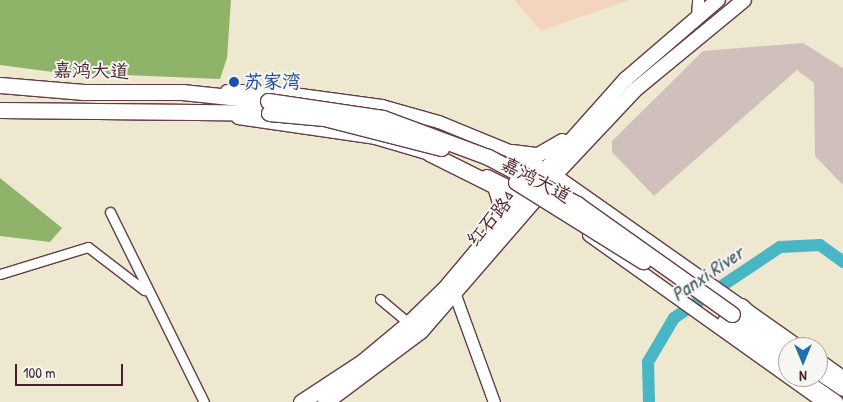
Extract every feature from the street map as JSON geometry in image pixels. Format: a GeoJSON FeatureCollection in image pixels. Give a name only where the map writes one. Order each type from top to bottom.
{"type":"FeatureCollection","features":[{"type":"Feature","properties":{"kind":"highway","name":"嘉鸿大道"},"geometry":{"type":"LineString","coordinates":[[0,85],[84,92],[182,92],[269,107],[382,118],[488,157],[577,204],[729,317],[778,344]]}},
{"type":"Feature","properties":{"kind":"highway","name":"嘉鸿大道"},"geometry":{"type":"LineString","coordinates":[[0,110],[180,111],[269,107]]}},
{"type":"Feature","properties":{"kind":"highway"},"geometry":{"type":"LineString","coordinates":[[428,153],[495,186],[502,209],[491,234]]}},
{"type":"Feature","properties":{"kind":"highway","name":"红石路"},"geometry":{"type":"LineString","coordinates":[[325,402],[384,360],[455,295],[550,172]]}},
{"type":"Feature","properties":{"kind":"highway","name":"红石路"},"geometry":{"type":"LineString","coordinates":[[301,402],[362,362],[409,323],[491,234],[529,197]]}},
{"type":"Feature","properties":{"kind":"highway","name":"嘉鸿大道"},"geometry":{"type":"LineString","coordinates":[[729,317],[768,355],[778,362]]}},
{"type":"Feature","properties":{"kind":"highway"},"geometry":{"type":"LineString","coordinates":[[828,378],[843,388]]}},
{"type":"Feature","properties":{"kind":"highway"},"geometry":{"type":"LineString","coordinates":[[813,387],[835,402]]}},
{"type":"Feature","properties":{"kind":"main road","name":"红石路"},"geometry":{"type":"LineString","coordinates":[[550,172],[609,98],[697,16],[718,0]]}},
{"type":"Feature","properties":{"kind":"main road","name":"红石路"},"geometry":{"type":"LineString","coordinates":[[550,172],[635,90],[744,0]]}},
{"type":"Feature","properties":{"kind":"main road","name":"嘉鸿大道"},"geometry":{"type":"LineString","coordinates":[[182,92],[271,91],[329,96],[440,122],[512,152],[550,172],[675,257],[729,317],[823,402]]}},
{"type":"Feature","properties":{"kind":"main road"},"geometry":{"type":"LineString","coordinates":[[512,152],[531,155],[551,150],[609,98]]}},
{"type":"Feature","properties":{"kind":"main road","name":"嘉鸿大道"},"geometry":{"type":"LineString","coordinates":[[180,111],[322,128],[428,153],[481,174],[529,197],[655,283],[778,338]]}},
{"type":"Feature","properties":{"kind":"main road"},"geometry":{"type":"LineString","coordinates":[[481,174],[493,174],[501,167],[503,155],[494,144]]}},
{"type":"Feature","properties":{"kind":"main road"},"geometry":{"type":"LineString","coordinates":[[828,367],[843,378]]}},
{"type":"Feature","properties":{"kind":"street"},"geometry":{"type":"LineString","coordinates":[[697,16],[698,0]]}},
{"type":"Feature","properties":{"kind":"street"},"geometry":{"type":"LineString","coordinates":[[110,212],[146,291],[204,402]]}},
{"type":"Feature","properties":{"kind":"street"},"geometry":{"type":"LineString","coordinates":[[0,274],[88,247],[146,291]]}},
{"type":"Feature","properties":{"kind":"street"},"geometry":{"type":"LineString","coordinates":[[455,295],[494,402]]}},
{"type":"Feature","properties":{"kind":"street"},"geometry":{"type":"LineString","coordinates":[[380,300],[409,323]]}},
{"type":"Feature","properties":{"kind":"shaded area"},"geometry":{"type":"Polygon","coordinates":[[[514,0],[629,0],[541,31],[514,0]]]}},
{"type":"Feature","properties":{"kind":"shaded area"},"geometry":{"type":"Polygon","coordinates":[[[803,43],[843,68],[843,185],[815,156],[814,83],[797,70],[654,196],[612,152],[612,141],[703,51],[803,43]]]}},
{"type":"Feature","properties":{"kind":"green space"},"geometry":{"type":"Polygon","coordinates":[[[0,0],[231,0],[227,58],[220,79],[53,72],[0,65],[0,0]]]}},
{"type":"Feature","properties":{"kind":"green space"},"geometry":{"type":"Polygon","coordinates":[[[0,178],[62,228],[50,242],[0,236],[0,178]]]}},
{"type":"Feature","properties":{"kind":"waterway","name":"Panxi River"},"geometry":{"type":"LineString","coordinates":[[649,402],[648,362],[674,318],[780,247],[820,245],[843,262]]}},
{"type":"Feature","properties":{"kind":"place","name":"苏家湾"},"geometry":{"type":"Point","coordinates":[234,82]}}]}
